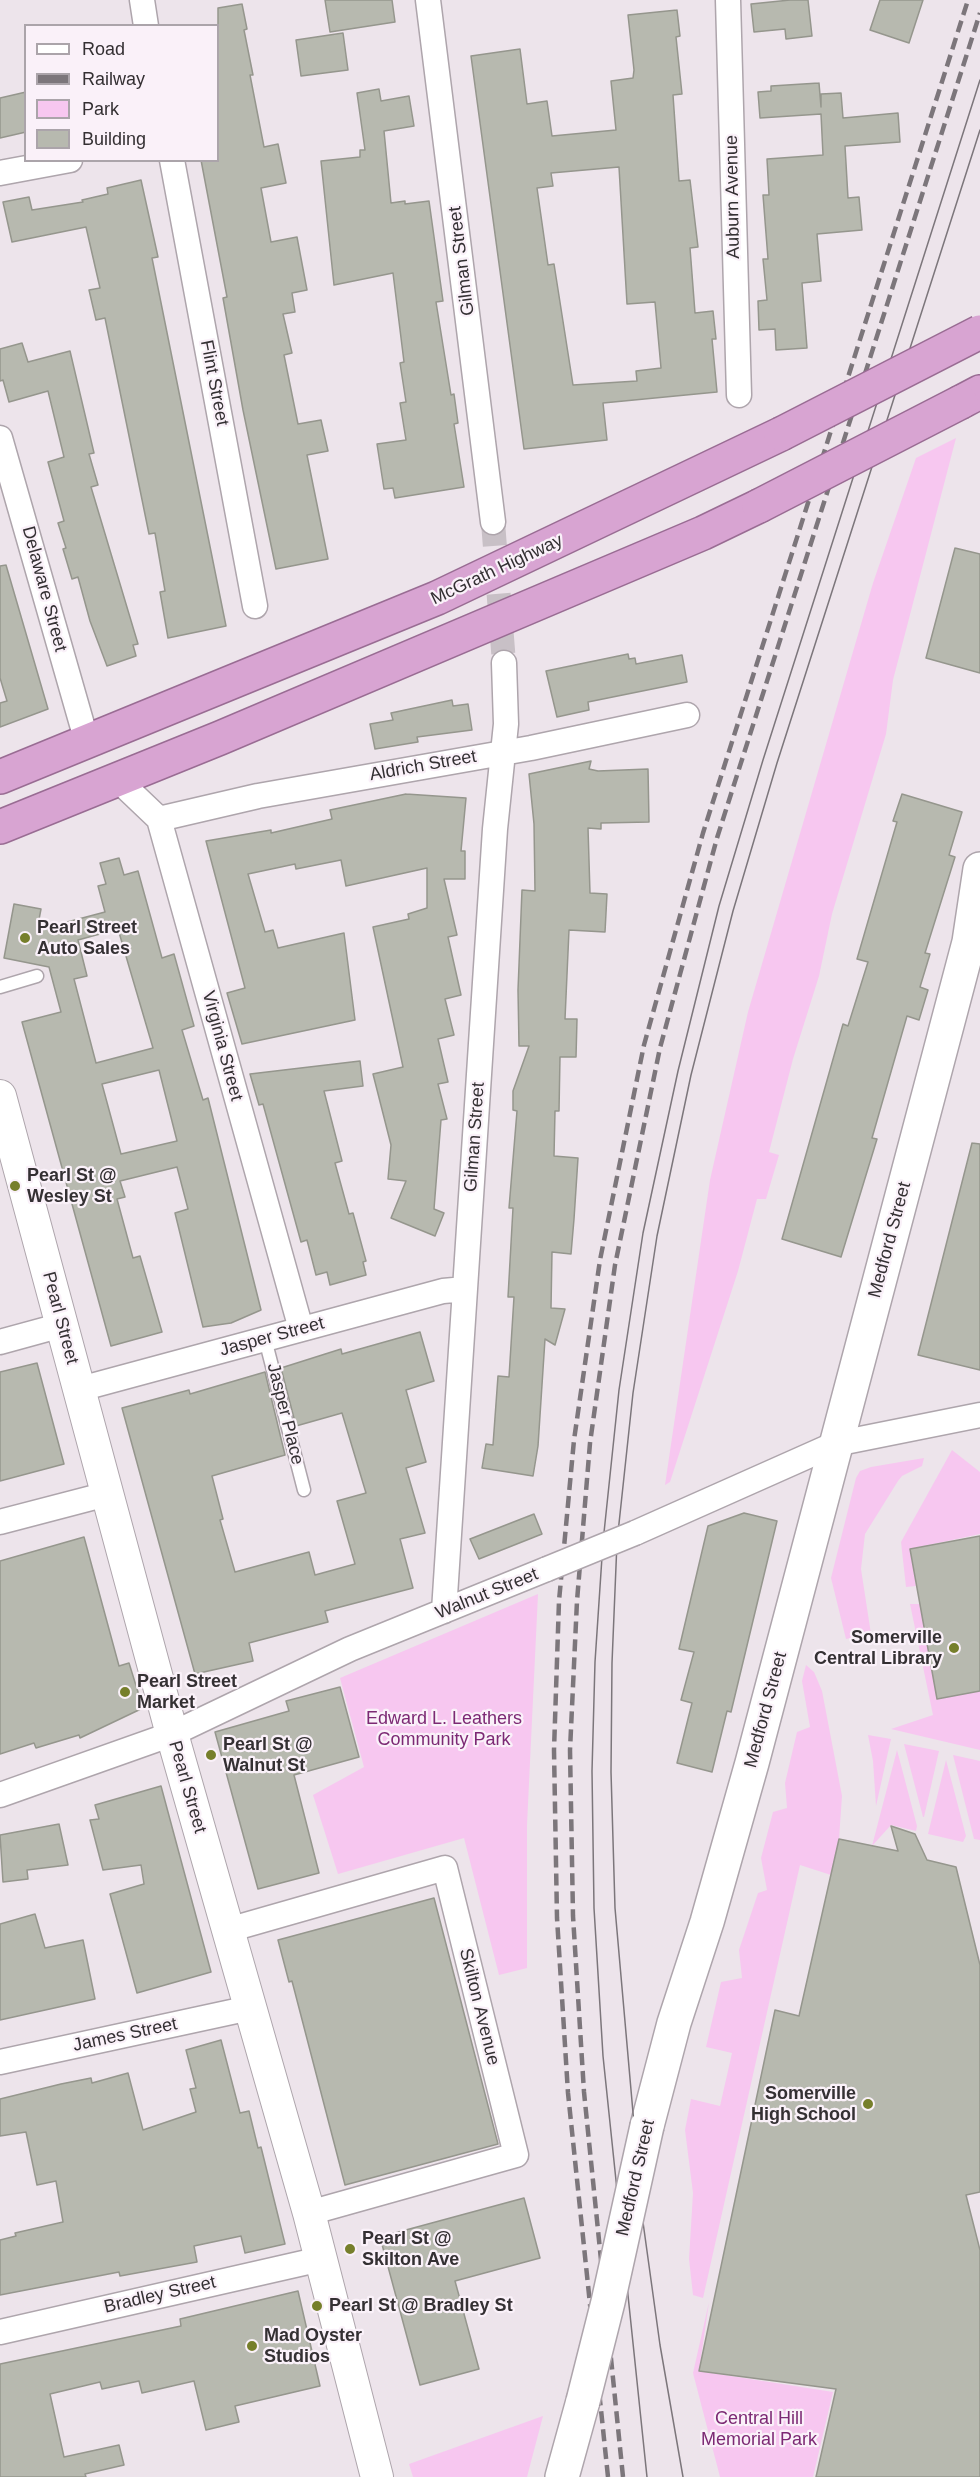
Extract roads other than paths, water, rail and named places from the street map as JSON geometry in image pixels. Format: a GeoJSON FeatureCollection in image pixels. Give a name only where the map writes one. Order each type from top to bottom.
{"type":"FeatureCollection","features":[{"type":"Feature","properties":{"kind":"highway","name":"McGrath Highway"},"geometry":{"type":"LineString","coordinates":[[0,777],[446,594],[782,434],[980,332]]}},
{"type":"Feature","properties":{"kind":"highway"},"geometry":{"type":"LineString","coordinates":[[0,827],[663,550],[759,506],[970,397]]}},
{"type":"Feature","properties":{"kind":"main road","name":"Medford Street"},"geometry":{"type":"LineString","coordinates":[[562,2477],[583,2401],[647,2126],[674,2023],[707,1922],[752,1763],[974,928],[980,869]]}},
{"type":"Feature","properties":{"kind":"street"},"geometry":{"type":"LineString","coordinates":[[142,0],[146,24]]}},
{"type":"Feature","properties":{"kind":"street","name":"Gilman Street"},"geometry":{"type":"LineString","coordinates":[[428,0],[493,522]]}},
{"type":"Feature","properties":{"kind":"street","name":"Auburn Avenue"},"geometry":{"type":"LineString","coordinates":[[728,0],[739,395]]}},
{"type":"Feature","properties":{"kind":"street"},"geometry":{"type":"LineString","coordinates":[[0,173],[59,162]]}},
{"type":"Feature","properties":{"kind":"street","name":"Flint Street"},"geometry":{"type":"LineString","coordinates":[[172,162],[255,606]]}},
{"type":"Feature","properties":{"kind":"street","name":"Delaware Street"},"geometry":{"type":"LineString","coordinates":[[0,438],[87,742]]}},
{"type":"Feature","properties":{"kind":"street","name":"Gilman Street"},"geometry":{"type":"LineString","coordinates":[[444,1611],[502,752],[506,724],[504,663]]}},
{"type":"Feature","properties":{"kind":"street","name":"Aldrich Street"},"geometry":{"type":"LineString","coordinates":[[159,819],[258,796],[502,752],[687,715]]}},
{"type":"Feature","properties":{"kind":"street"},"geometry":{"type":"LineString","coordinates":[[117,779],[159,819]]}},
{"type":"Feature","properties":{"kind":"street","name":"Virginia Street"},"geometry":{"type":"LineString","coordinates":[[159,819],[301,1329]]}},
{"type":"Feature","properties":{"kind":"street","name":"Pearl Street"},"geometry":{"type":"LineString","coordinates":[[0,1096],[4,1127],[80,1389],[172,1734],[309,2213],[377,2477]]}},
{"type":"Feature","properties":{"kind":"street","name":"Jasper Street"},"geometry":{"type":"LineString","coordinates":[[80,1389],[443,1291],[465,1289]]}},
{"type":"Feature","properties":{"kind":"street"},"geometry":{"type":"LineString","coordinates":[[0,1342],[62,1325]]}},
{"type":"Feature","properties":{"kind":"street","name":"Walnut Street"},"geometry":{"type":"LineString","coordinates":[[0,1795],[172,1734],[350,1649],[635,1533],[835,1444],[980,1415]]}},
{"type":"Feature","properties":{"kind":"street"},"geometry":{"type":"LineString","coordinates":[[0,1522],[107,1494]]}},
{"type":"Feature","properties":{"kind":"street","name":"Skilton Avenue"},"geometry":{"type":"LineString","coordinates":[[228,1930],[445,1868],[516,2156],[309,2213]]}},
{"type":"Feature","properties":{"kind":"street","name":"James Street"},"geometry":{"type":"LineString","coordinates":[[0,2062],[250,2008]]}},
{"type":"Feature","properties":{"kind":"street","name":"Bradley Street"},"geometry":{"type":"LineString","coordinates":[[0,2332],[321,2259]]}},
{"type":"Feature","properties":{"kind":"lane"},"geometry":{"type":"LineString","coordinates":[[0,987],[37,976]]}},
{"type":"Feature","properties":{"kind":"lane","name":"Jasper Place"},"geometry":{"type":"LineString","coordinates":[[265,1339],[304,1490]]}},
{"type":"Feature","properties":{"kind":"tunnel"},"geometry":{"type":"LineString","coordinates":[[493,522],[504,663]]}},
{"type":"Feature","properties":{"kind":"tram line"},"geometry":{"type":"LineString","coordinates":[[647,2477],[603,2056],[594,1908],[592,1771],[595,1662],[603,1542],[619,1390],[643,1233],[678,1071],[719,906],[763,760],[980,80]]}},
{"type":"Feature","properties":{"kind":"tram line"},"geometry":{"type":"LineString","coordinates":[[683,2477],[660,2345],[642,2215],[615,1908],[611,1772],[612,1663],[617,1542],[633,1393],[657,1236],[691,1075],[733,911],[777,763],[980,130]]}},
{"type":"Feature","properties":{"kind":"railway"},"geometry":{"type":"LineString","coordinates":[[608,2477],[568,2093],[557,1918],[554,1750],[559,1601],[574,1440],[600,1260],[644,1045],[703,833],[968,0]]}},
{"type":"Feature","properties":{"kind":"railway"},"geometry":{"type":"LineString","coordinates":[[623,2477],[584,2092],[573,1916],[570,1750],[577,1601],[590,1443],[615,1265],[660,1048],[717,838],[980,13]]}},
{"type":"Feature","properties":{"kind":"place","name":"Pearl Street Auto Sales"},"geometry":{"type":"Point","coordinates":[25,938]}},
{"type":"Feature","properties":{"kind":"place","name":"Pearl St @ Wesley St"},"geometry":{"type":"Point","coordinates":[15,1186]}},
{"type":"Feature","properties":{"kind":"place","name":"Somerville Central Library"},"geometry":{"type":"Point","coordinates":[954,1648]}},
{"type":"Feature","properties":{"kind":"place","name":"Pearl Street Market"},"geometry":{"type":"Point","coordinates":[125,1692]}},
{"type":"Feature","properties":{"kind":"place","name":"Pearl St @ Walnut St"},"geometry":{"type":"Point","coordinates":[211,1755]}},
{"type":"Feature","properties":{"kind":"place","name":"Somerville High School"},"geometry":{"type":"Point","coordinates":[868,2104]}},
{"type":"Feature","properties":{"kind":"place","name":"Pearl St @ Skilton Ave"},"geometry":{"type":"Point","coordinates":[350,2249]}},
{"type":"Feature","properties":{"kind":"place","name":"Pearl St @ Bradley St"},"geometry":{"type":"Point","coordinates":[317,2306]}},
{"type":"Feature","properties":{"kind":"place","name":"Mad Oyster Studios"},"geometry":{"type":"Point","coordinates":[252,2346]}},
{"type":"Feature","properties":{"kind":"park label","name":"Edward L. Leathers Community Park"},"geometry":{"type":"Point","coordinates":[444,1729]}},
{"type":"Feature","properties":{"kind":"park label","name":"Central Hill Memorial Park"},"geometry":{"type":"Point","coordinates":[759,2429]}}]}
